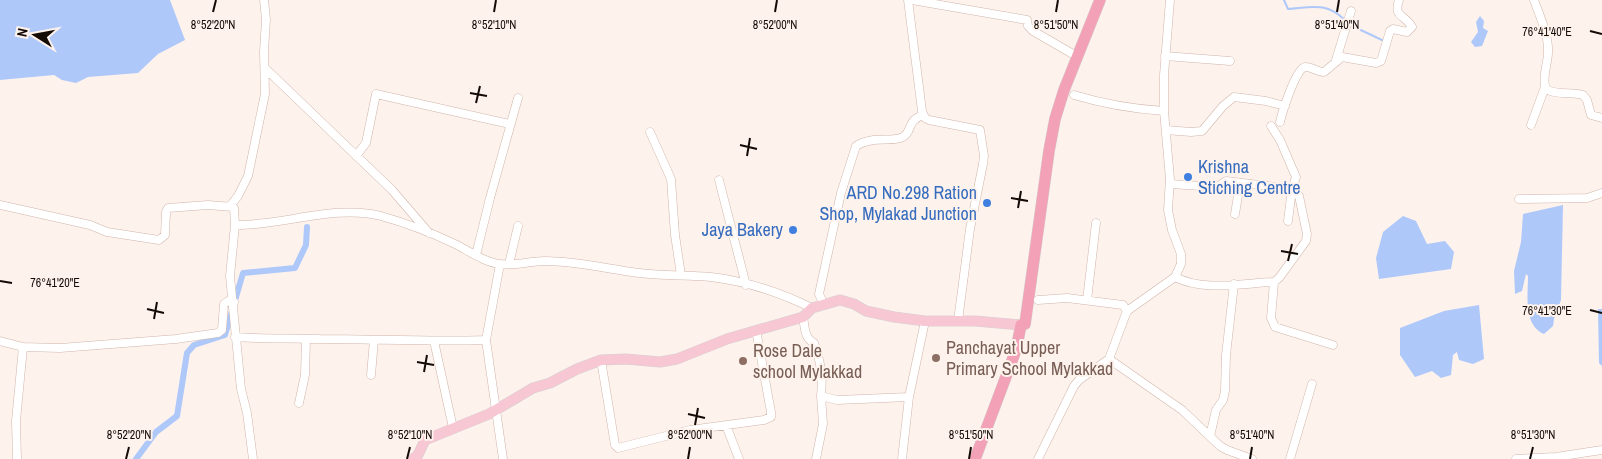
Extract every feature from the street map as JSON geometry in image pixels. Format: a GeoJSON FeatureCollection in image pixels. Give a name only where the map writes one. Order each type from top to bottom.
{"type":"FeatureCollection","features":[{"type":"Feature","properties":{"kind":"highway"},"geometry":{"type":"LineString","coordinates":[[975,459],[1016,350],[1021,325],[1024,324],[1055,119],[1064,90],[1100,0]]}},
{"type":"Feature","properties":{"kind":"main road"},"geometry":{"type":"LineString","coordinates":[[417,458],[425,440],[496,410],[533,388],[550,383],[577,369],[601,360],[626,359],[660,362],[677,359],[756,330],[804,317],[812,308],[840,300],[877,314],[924,322],[958,321],[1021,325]]}},
{"type":"Feature","properties":{"kind":"street"},"geometry":{"type":"LineString","coordinates":[[230,206],[244,185],[250,167],[265,94],[264,52],[266,18],[264,0]]}},
{"type":"Feature","properties":{"kind":"street"},"geometry":{"type":"LineString","coordinates":[[908,0],[923,115],[929,120],[980,130],[984,156],[970,229],[958,321]]}},
{"type":"Feature","properties":{"kind":"street"},"geometry":{"type":"LineString","coordinates":[[912,0],[1027,20],[1028,26],[1033,31],[1078,57]]}},
{"type":"Feature","properties":{"kind":"street"},"geometry":{"type":"LineString","coordinates":[[1038,459],[1074,386],[1079,380],[1109,359],[1127,311],[1175,277],[1181,264],[1182,256],[1172,230],[1168,210],[1170,184],[1164,110],[1165,56],[1170,0]]}},
{"type":"Feature","properties":{"kind":"street"},"geometry":{"type":"LineString","coordinates":[[1280,122],[1302,68],[1324,72],[1336,60],[1344,56],[1376,63],[1381,62],[1391,30],[1407,32],[1412,27],[1396,8],[1399,0]]}},
{"type":"Feature","properties":{"kind":"street"},"geometry":{"type":"LineString","coordinates":[[1531,125],[1545,87],[1544,80],[1548,52],[1548,42],[1534,0]]}},
{"type":"Feature","properties":{"kind":"street"},"geometry":{"type":"LineString","coordinates":[[1336,60],[1351,11]]}},
{"type":"Feature","properties":{"kind":"street"},"geometry":{"type":"LineString","coordinates":[[1165,56],[1230,61]]}},
{"type":"Feature","properties":{"kind":"street"},"geometry":{"type":"LineString","coordinates":[[265,68],[392,190],[429,233]]}},
{"type":"Feature","properties":{"kind":"street"},"geometry":{"type":"LineString","coordinates":[[1545,87],[1550,91],[1583,95],[1586,98],[1591,115],[1602,118]]}},
{"type":"Feature","properties":{"kind":"street"},"geometry":{"type":"LineString","coordinates":[[356,156],[366,143],[376,94],[510,124]]}},
{"type":"Feature","properties":{"kind":"street"},"geometry":{"type":"LineString","coordinates":[[1074,96],[1120,107],[1164,110]]}},
{"type":"Feature","properties":{"kind":"street"},"geometry":{"type":"LineString","coordinates":[[1166,130],[1202,131],[1223,106],[1234,97],[1266,101],[1285,106]]}},
{"type":"Feature","properties":{"kind":"street"},"geometry":{"type":"LineString","coordinates":[[476,255],[518,98]]}},
{"type":"Feature","properties":{"kind":"street"},"geometry":{"type":"LineString","coordinates":[[824,305],[819,294],[841,193],[856,146],[863,141],[874,139],[901,138],[908,133],[910,123],[916,117],[923,115]]}},
{"type":"Feature","properties":{"kind":"street"},"geometry":{"type":"LineString","coordinates":[[1271,126],[1280,140],[1296,177],[1292,189],[1288,221]]}},
{"type":"Feature","properties":{"kind":"street"},"geometry":{"type":"LineString","coordinates":[[650,132],[671,179],[680,276]]}},
{"type":"Feature","properties":{"kind":"street"},"geometry":{"type":"LineString","coordinates":[[719,180],[746,285]]}},
{"type":"Feature","properties":{"kind":"street"},"geometry":{"type":"LineString","coordinates":[[1170,184],[1217,187],[1226,182],[1240,183],[1292,189],[1300,196],[1307,239],[1274,282],[1271,318],[1275,327],[1334,345]]}},
{"type":"Feature","properties":{"kind":"street"},"geometry":{"type":"LineString","coordinates":[[1235,214],[1240,183]]}},
{"type":"Feature","properties":{"kind":"street"},"geometry":{"type":"LineString","coordinates":[[1518,199],[1587,198],[1602,193]]}},
{"type":"Feature","properties":{"kind":"street"},"geometry":{"type":"LineString","coordinates":[[0,205],[90,225],[107,232],[159,240],[165,235],[166,212],[168,208],[208,205],[230,206],[234,208],[230,276],[241,389],[248,414],[253,459]]}},
{"type":"Feature","properties":{"kind":"street"},"geometry":{"type":"LineString","coordinates":[[234,226],[271,223],[301,217],[365,213],[380,216],[429,233],[476,255],[504,264],[545,261],[641,273],[712,277],[791,298],[812,308]]}},
{"type":"Feature","properties":{"kind":"street"},"geometry":{"type":"LineString","coordinates":[[1086,300],[1096,223]]}},
{"type":"Feature","properties":{"kind":"street"},"geometry":{"type":"LineString","coordinates":[[503,459],[486,340],[504,264],[518,226]]}},
{"type":"Feature","properties":{"kind":"street"},"geometry":{"type":"LineString","coordinates":[[1175,277],[1183,281],[1203,285],[1274,282]]}},
{"type":"Feature","properties":{"kind":"street"},"geometry":{"type":"LineString","coordinates":[[1210,436],[1216,410],[1223,400],[1234,284]]}},
{"type":"Feature","properties":{"kind":"street"},"geometry":{"type":"LineString","coordinates":[[1038,300],[1067,298],[1121,304],[1125,306],[1127,311]]}},
{"type":"Feature","properties":{"kind":"street"},"geometry":{"type":"LineString","coordinates":[[0,341],[23,347],[60,348],[176,339],[218,333],[222,330],[224,304],[228,301],[234,302]]}},
{"type":"Feature","properties":{"kind":"street"},"geometry":{"type":"LineString","coordinates":[[804,317],[806,336],[809,341],[814,343],[820,360],[823,378],[821,396],[823,424],[816,459]]}},
{"type":"Feature","properties":{"kind":"street"},"geometry":{"type":"LineString","coordinates":[[902,459],[909,397],[924,322]]}},
{"type":"Feature","properties":{"kind":"street"},"geometry":{"type":"LineString","coordinates":[[601,360],[616,447],[690,430],[764,420],[771,417],[771,412],[756,330]]}},
{"type":"Feature","properties":{"kind":"street"},"geometry":{"type":"LineString","coordinates":[[235,337],[434,342],[486,340]]}},
{"type":"Feature","properties":{"kind":"street"},"geometry":{"type":"LineString","coordinates":[[299,403],[305,376],[306,339]]}},
{"type":"Feature","properties":{"kind":"street"},"geometry":{"type":"LineString","coordinates":[[371,374],[374,340]]}},
{"type":"Feature","properties":{"kind":"street"},"geometry":{"type":"LineString","coordinates":[[434,342],[453,428]]}},
{"type":"Feature","properties":{"kind":"street"},"geometry":{"type":"LineString","coordinates":[[17,459],[16,421],[23,347]]}},
{"type":"Feature","properties":{"kind":"street"},"geometry":{"type":"LineString","coordinates":[[1109,359],[1182,410],[1220,446],[1252,459]]}},
{"type":"Feature","properties":{"kind":"street"},"geometry":{"type":"LineString","coordinates":[[1290,459],[1312,384]]}},
{"type":"Feature","properties":{"kind":"street"},"geometry":{"type":"LineString","coordinates":[[821,396],[837,400],[909,397]]}},
{"type":"Feature","properties":{"kind":"street"},"geometry":{"type":"LineString","coordinates":[[726,425],[739,459]]}},
{"type":"Feature","properties":{"kind":"street"},"geometry":{"type":"LineString","coordinates":[[1516,459],[1556,458],[1602,450]]}},
{"type":"Feature","properties":{"kind":"water"},"geometry":{"type":"Polygon","coordinates":[[[0,0],[170,0],[185,40],[158,54],[138,73],[88,77],[76,83],[62,80],[54,75],[0,80],[0,0]]]}},
{"type":"Feature","properties":{"kind":"water"},"geometry":{"type":"Polygon","coordinates":[[[1480,16],[1484,21],[1483,28],[1488,31],[1482,46],[1475,47],[1471,42],[1478,32],[1476,22],[1480,16]]]}},
{"type":"Feature","properties":{"kind":"water"},"geometry":{"type":"Polygon","coordinates":[[[1563,205],[1561,300],[1553,326],[1544,334],[1537,330],[1530,317],[1528,309],[1528,276],[1526,274],[1522,291],[1515,294],[1514,271],[1521,242],[1523,214],[1563,205]]]}},
{"type":"Feature","properties":{"kind":"water"},"geometry":{"type":"Polygon","coordinates":[[[1403,216],[1416,221],[1427,244],[1445,241],[1454,252],[1451,269],[1379,279],[1376,258],[1383,232],[1403,216]]]}},
{"type":"Feature","properties":{"kind":"water"},"geometry":{"type":"Polygon","coordinates":[[[1479,305],[1484,359],[1473,364],[1459,360],[1457,352],[1453,355],[1451,375],[1441,378],[1432,371],[1415,377],[1400,355],[1400,328],[1444,311],[1479,305]]]}},
{"type":"Feature","properties":{"kind":"water"},"geometry":{"type":"Polygon","coordinates":[[[1598,309],[1602,309],[1602,366],[1599,363],[1598,309]]]}},
{"type":"Feature","properties":{"kind":"waterway"},"geometry":{"type":"LineString","coordinates":[[1284,0],[1288,9],[1325,8],[1332,10],[1345,20]]}},
{"type":"Feature","properties":{"kind":"waterway"},"geometry":{"type":"LineString","coordinates":[[1350,25],[1382,40]]}},
{"type":"Feature","properties":{"kind":"waterway"},"geometry":{"type":"LineString","coordinates":[[136,459],[156,432],[177,416],[187,353],[194,345],[225,335],[243,273],[295,268],[306,245],[307,227]]}},
{"type":"Feature","properties":{"kind":"place","name":"Krishna Stiching Centre"},"geometry":{"type":"Point","coordinates":[1188,177]}},
{"type":"Feature","properties":{"kind":"place","name":"ARD No.298 Ration Shop, Mylakad Junction"},"geometry":{"type":"Point","coordinates":[987,203]}},
{"type":"Feature","properties":{"kind":"place","name":"Jaya Bakery"},"geometry":{"type":"Point","coordinates":[793,230]}},
{"type":"Feature","properties":{"kind":"place","name":"Panchayat Upper Primary School Mylakkad"},"geometry":{"type":"Point","coordinates":[936,358]}},
{"type":"Feature","properties":{"kind":"place","name":"Rose Dale school Mylakkad"},"geometry":{"type":"Point","coordinates":[743,361]}}]}
